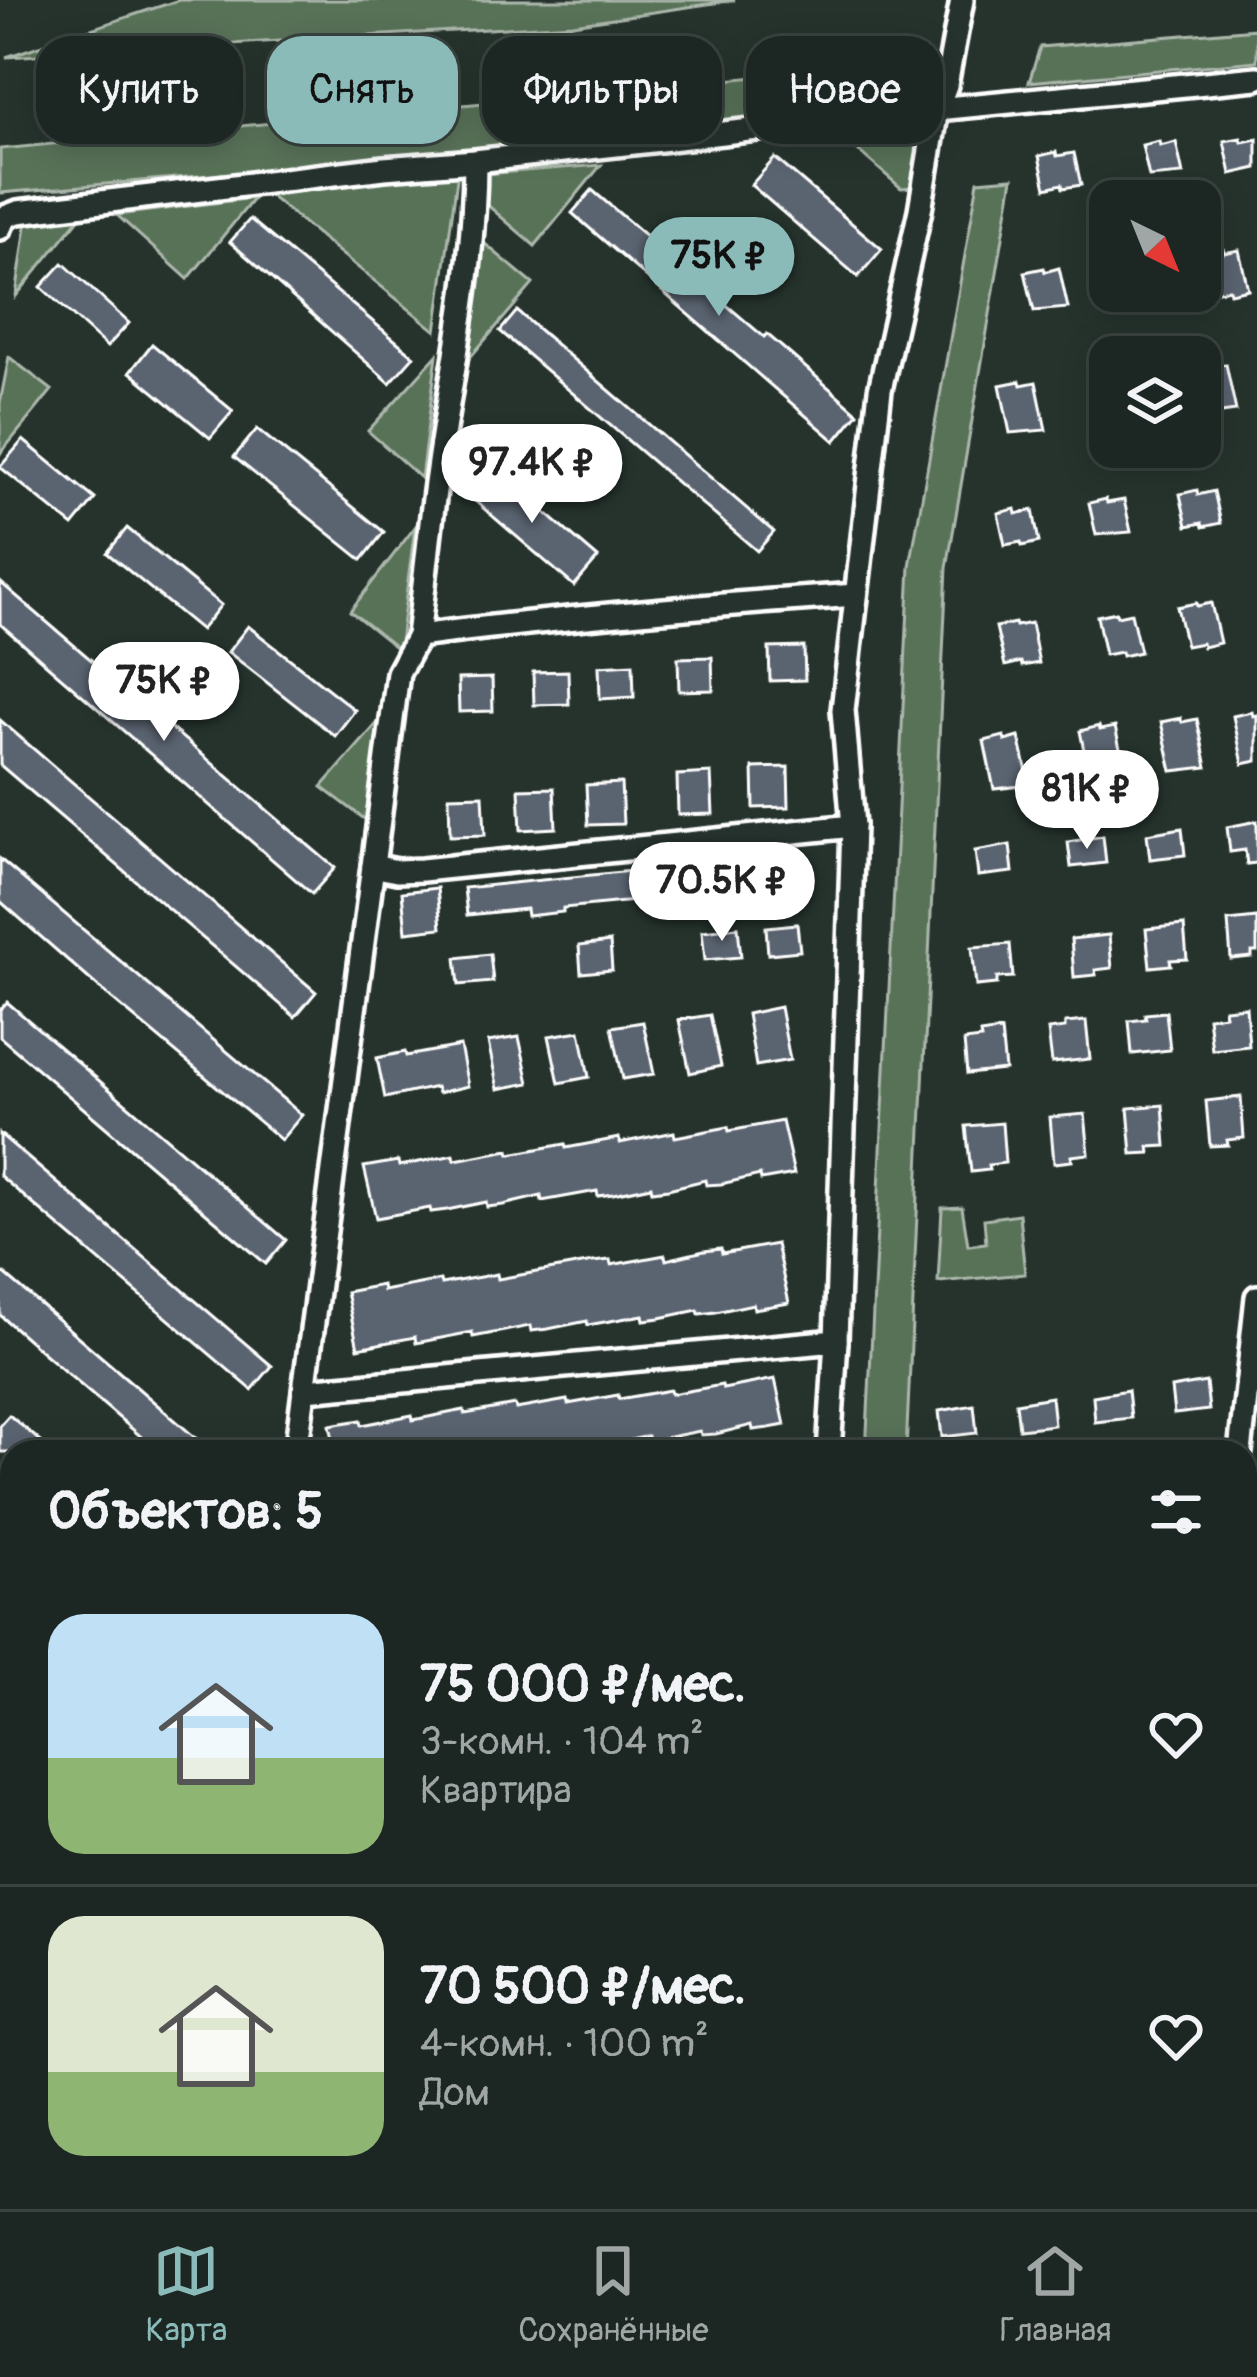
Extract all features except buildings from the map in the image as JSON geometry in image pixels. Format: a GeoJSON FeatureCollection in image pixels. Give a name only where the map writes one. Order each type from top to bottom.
{"type":"FeatureCollection","features":[{"type":"Feature","properties":{"kind":"street"},"geometry":{"type":"LineString","coordinates":[[943,94],[962,0]]}},
{"type":"Feature","properties":{"kind":"street"},"geometry":{"type":"LineString","coordinates":[[943,109],[1257,78]]}},
{"type":"Feature","properties":{"kind":"street"},"geometry":{"type":"LineString","coordinates":[[0,228],[4,217],[18,212],[746,131]]}},
{"type":"Feature","properties":{"kind":"street"},"geometry":{"type":"LineString","coordinates":[[830,1440],[854,826],[843,710],[880,390],[932,144]]}},
{"type":"Feature","properties":{"kind":"street"},"geometry":{"type":"LineString","coordinates":[[298,1440],[398,674],[418,636],[475,206],[475,161]]}},
{"type":"Feature","properties":{"kind":"street"},"geometry":{"type":"LineString","coordinates":[[418,636],[693,606],[856,595]]}},
{"type":"Feature","properties":{"kind":"street"},"geometry":{"type":"LineString","coordinates":[[373,866],[422,870],[854,826]]}},
{"type":"Feature","properties":{"kind":"street"},"geometry":{"type":"LineString","coordinates":[[1241,1440],[1257,1297]]}},
{"type":"Feature","properties":{"kind":"street"},"geometry":{"type":"LineString","coordinates":[[305,1390],[836,1341]]}},
{"type":"Feature","properties":{"kind":"green space"},"geometry":{"type":"Polygon","coordinates":[[[179,0],[735,0],[573,24],[367,36],[267,36],[267,42],[243,43],[243,36],[70,36],[179,0]]]}},
{"type":"Feature","properties":{"kind":"green space"},"geometry":{"type":"Polygon","coordinates":[[[1257,29],[1257,61],[1029,82],[1040,47],[1257,29]]]}},
{"type":"Feature","properties":{"kind":"green space"},"geometry":{"type":"Polygon","coordinates":[[[36,47],[36,55],[6,57],[36,47]]]}},
{"type":"Feature","properties":{"kind":"green space"},"geometry":{"type":"Polygon","coordinates":[[[746,78],[746,120],[722,123],[722,80],[746,78]]]}},
{"type":"Feature","properties":{"kind":"green space"},"geometry":{"type":"Polygon","coordinates":[[[482,103],[482,144],[528,144],[0,193],[0,149],[52,144],[243,144],[243,126],[267,124],[267,144],[458,144],[458,105],[482,103]]]}},
{"type":"Feature","properties":{"kind":"green space"},"geometry":{"type":"Polygon","coordinates":[[[854,144],[922,144],[917,182],[901,188],[854,144]]]}},
{"type":"Feature","properties":{"kind":"green space"},"geometry":{"type":"Polygon","coordinates":[[[601,165],[535,246],[478,197],[484,174],[601,165]]]}},
{"type":"Feature","properties":{"kind":"green space"},"geometry":{"type":"Polygon","coordinates":[[[458,171],[436,331],[264,191],[458,171]]]}},
{"type":"Feature","properties":{"kind":"green space"},"geometry":{"type":"Polygon","coordinates":[[[1013,178],[947,568],[907,1440],[867,1440],[910,566],[978,181],[1013,178]]]}},
{"type":"Feature","properties":{"kind":"green space"},"geometry":{"type":"Polygon","coordinates":[[[254,198],[188,279],[117,215],[254,198]]]}},
{"type":"Feature","properties":{"kind":"green space"},"geometry":{"type":"Polygon","coordinates":[[[82,215],[16,296],[27,219],[82,215]]]}},
{"type":"Feature","properties":{"kind":"green space"},"geometry":{"type":"Polygon","coordinates":[[[478,238],[533,284],[467,361],[478,238]]]}},
{"type":"Feature","properties":{"kind":"green space"},"geometry":{"type":"Polygon","coordinates":[[[437,355],[421,478],[368,431],[437,355]]]}},
{"type":"Feature","properties":{"kind":"green space"},"geometry":{"type":"Polygon","coordinates":[[[9,357],[52,390],[0,454],[0,403],[9,357]]]}},
{"type":"Feature","properties":{"kind":"green space"},"geometry":{"type":"Polygon","coordinates":[[[415,527],[399,650],[350,611],[415,527]]]}},
{"type":"Feature","properties":{"kind":"green space"},"geometry":{"type":"Polygon","coordinates":[[[394,704],[375,827],[322,787],[394,704]]]}},
{"type":"Feature","properties":{"kind":"green space"},"geometry":{"type":"Polygon","coordinates":[[[962,1207],[968,1245],[986,1243],[984,1219],[1019,1214],[1025,1274],[938,1282],[942,1208],[962,1207]]]}}]}
